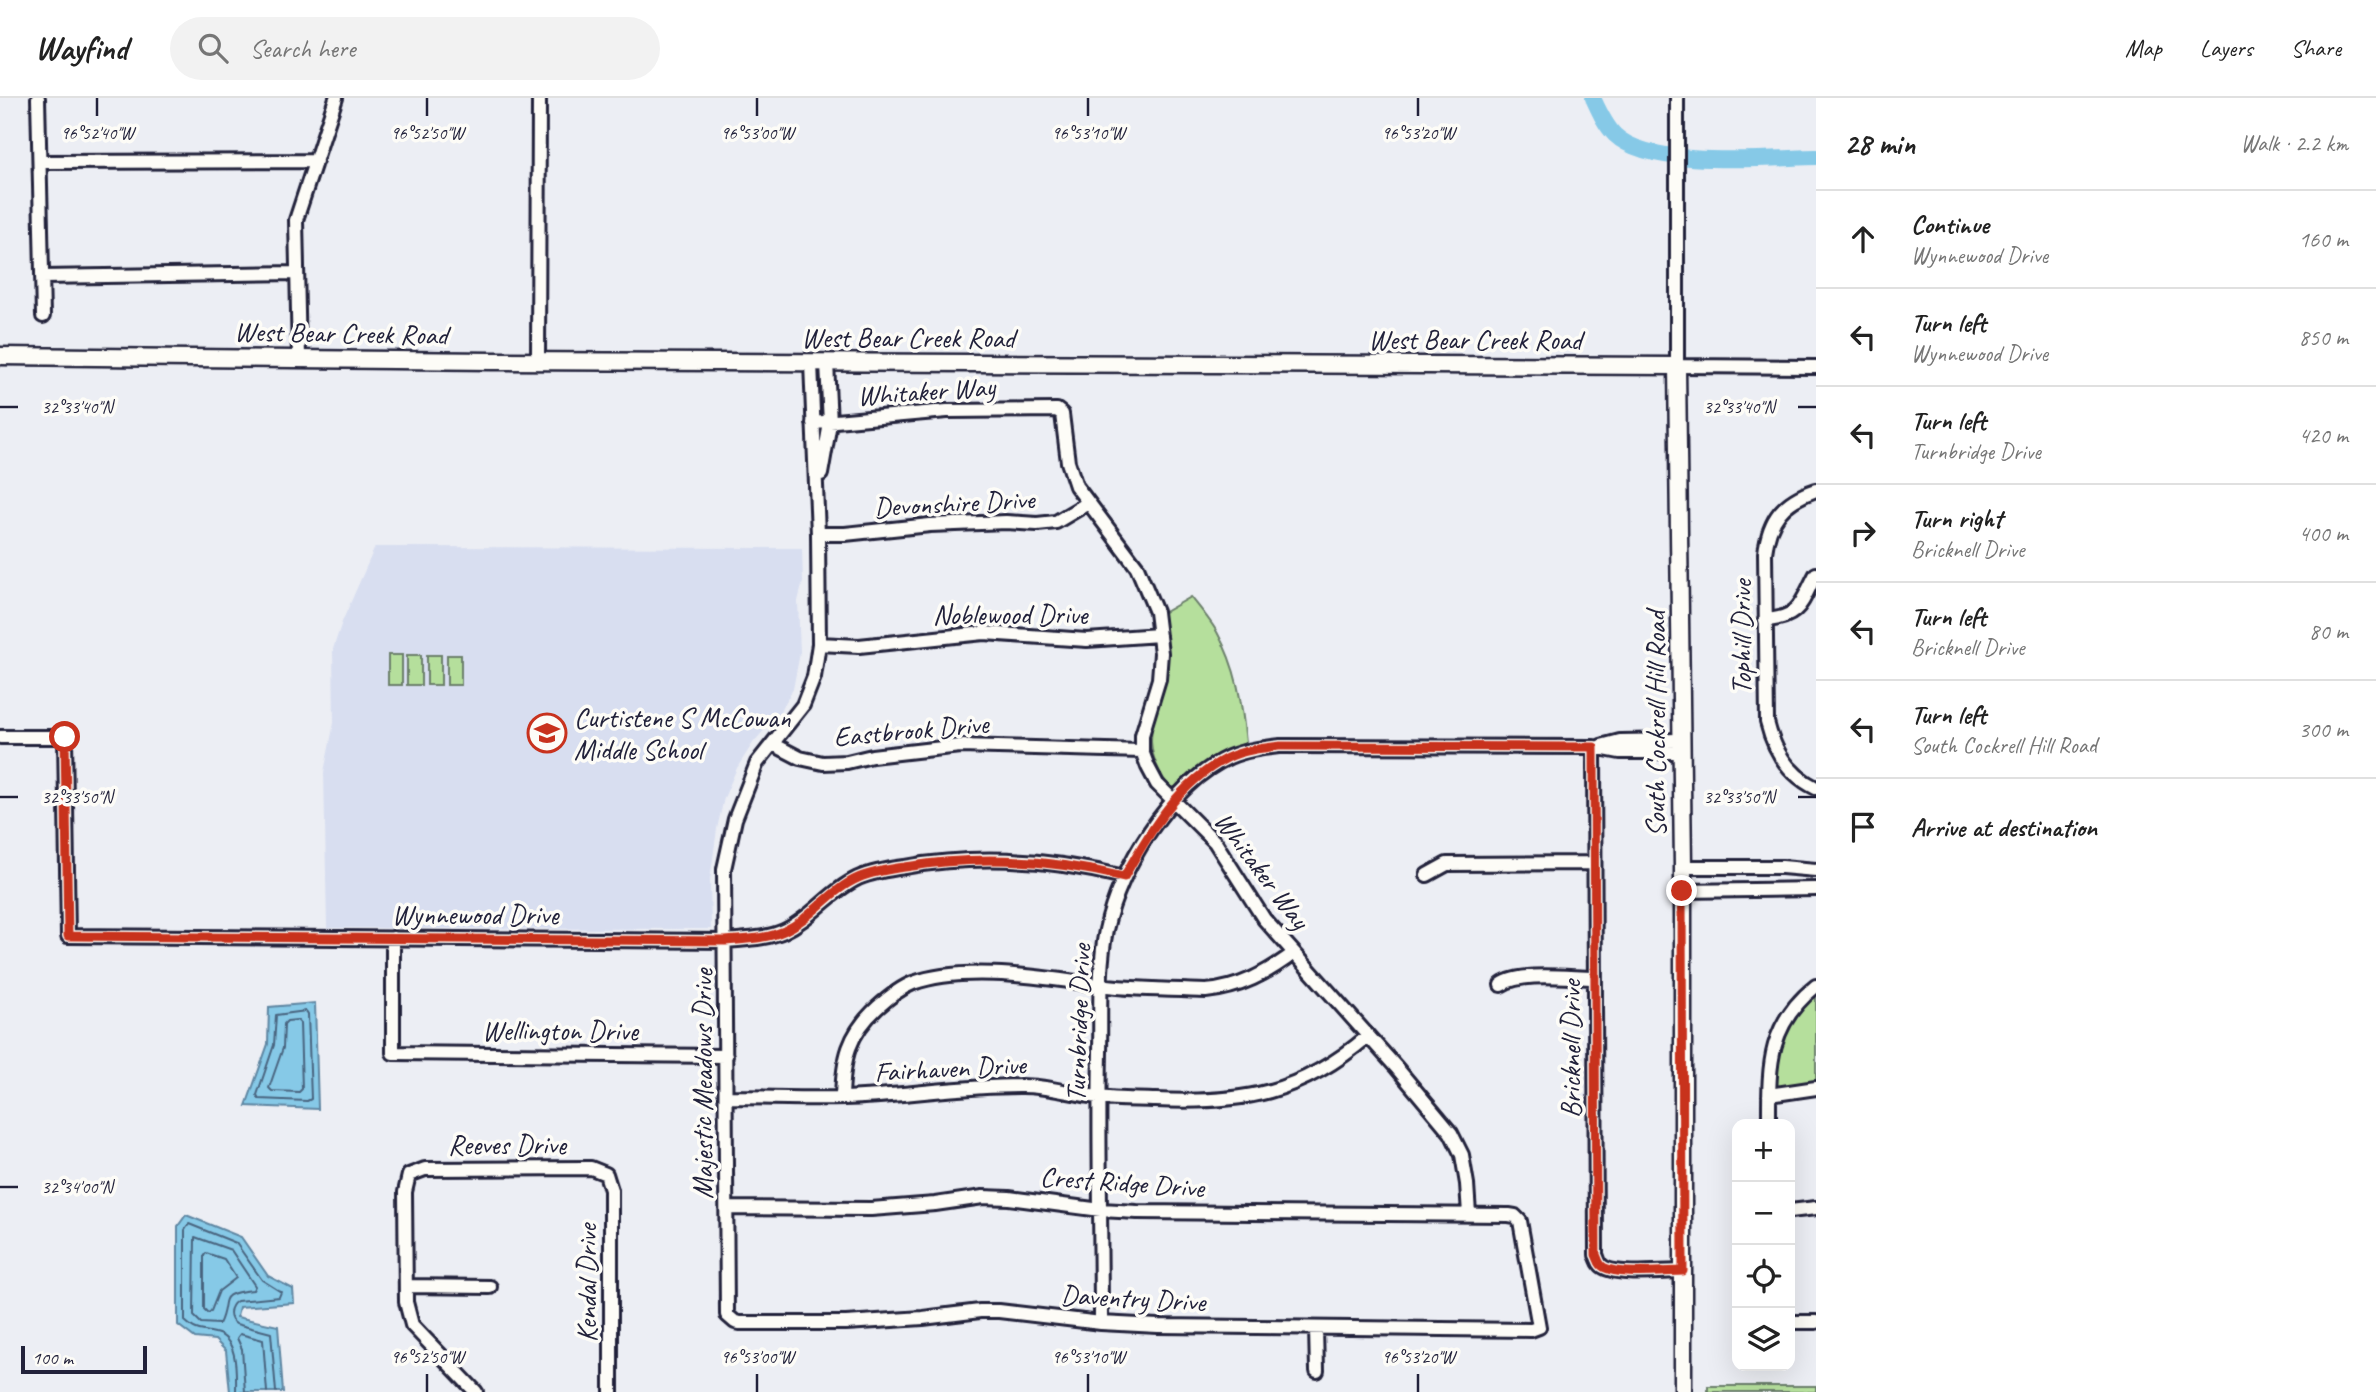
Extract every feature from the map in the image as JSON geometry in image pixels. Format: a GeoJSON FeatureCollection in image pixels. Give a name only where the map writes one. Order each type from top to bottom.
{"type":"FeatureCollection","features":[{"type":"Feature","properties":{"kind":"main road","name":"West Bear Creek Road"},"geometry":{"type":"LineString","coordinates":[[0,356],[819,363],[1677,366]]}},
{"type":"Feature","properties":{"kind":"main road","name":"South Cockrell Hill Road"},"geometry":{"type":"LineString","coordinates":[[1677,366],[1683,867],[1683,1392]]}},
{"type":"Feature","properties":{"kind":"street"},"geometry":{"type":"LineString","coordinates":[[38,98],[43,316]]}},
{"type":"Feature","properties":{"kind":"street"},"geometry":{"type":"LineString","coordinates":[[299,358],[296,220],[336,98]]}},
{"type":"Feature","properties":{"kind":"street"},"geometry":{"type":"LineString","coordinates":[[538,361],[539,98]]}},
{"type":"Feature","properties":{"kind":"street","name":"South Cockrell Hill Road"},"geometry":{"type":"LineString","coordinates":[[1677,98],[1677,366]]}},
{"type":"Feature","properties":{"kind":"street"},"geometry":{"type":"LineString","coordinates":[[40,162],[316,162]]}},
{"type":"Feature","properties":{"kind":"street"},"geometry":{"type":"LineString","coordinates":[[42,277],[296,273]]}},
{"type":"Feature","properties":{"kind":"street","name":"Majestic Meadows Drive"},"geometry":{"type":"LineString","coordinates":[[727,1315],[724,869],[735,819],[757,764],[803,705],[814,677],[819,644],[813,423],[819,363]]}},
{"type":"Feature","properties":{"kind":"street","name":"Majestic Meadows Drive"},"geometry":{"type":"LineString","coordinates":[[817,498],[830,423],[819,363]]}},
{"type":"Feature","properties":{"kind":"street","name":"West Bear Creek Road"},"geometry":{"type":"LineString","coordinates":[[1677,366],[1816,367]]}},
{"type":"Feature","properties":{"kind":"street","name":"Whitaker Way"},"geometry":{"type":"LineString","coordinates":[[813,423],[947,411],[1057,410],[1062,414],[1068,462],[1076,486],[1138,567],[1156,612],[1161,653],[1159,679],[1142,735],[1142,751],[1157,784],[1215,842],[1264,919],[1451,1133],[1462,1155],[1469,1214]]}},
{"type":"Feature","properties":{"kind":"street","name":"Tophill Drive"},"geometry":{"type":"LineString","coordinates":[[1816,490],[1801,495],[1776,516],[1770,526],[1765,553],[1766,705],[1771,738],[1787,766],[1816,789]]}},
{"type":"Feature","properties":{"kind":"street","name":"Devonshire Drive"},"geometry":{"type":"LineString","coordinates":[[818,534],[845,534],[930,525],[1056,522],[1088,503]]}},
{"type":"Feature","properties":{"kind":"street"},"geometry":{"type":"LineString","coordinates":[[1765,620],[1781,619],[1793,614],[1816,574]]}},
{"type":"Feature","properties":{"kind":"street","name":"Noblewood Drive"},"geometry":{"type":"LineString","coordinates":[[819,644],[859,646],[984,633],[1087,640],[1159,635]]}},
{"type":"Feature","properties":{"kind":"street","name":"Wynnewood Drive"},"geometry":{"type":"LineString","coordinates":[[0,737],[65,737],[68,936],[726,941],[757,939],[784,931],[859,878],[935,862],[1036,861],[1093,869],[1124,877]]}},
{"type":"Feature","properties":{"kind":"street","name":"Turnbridge Drive"},"geometry":{"type":"LineString","coordinates":[[1101,1323],[1101,965],[1107,929],[1124,877],[1144,841],[1172,801],[1227,758],[1261,748],[1594,747],[1620,741],[1681,746]]}},
{"type":"Feature","properties":{"kind":"street","name":"Eastbrook Drive"},"geometry":{"type":"LineString","coordinates":[[773,744],[800,758],[823,763],[960,746],[1142,751]]}},
{"type":"Feature","properties":{"kind":"street","name":"Bricknell Drive"},"geometry":{"type":"LineString","coordinates":[[1594,747],[1596,1255],[1601,1265],[1609,1270],[1683,1271]]}},
{"type":"Feature","properties":{"kind":"street"},"geometry":{"type":"LineString","coordinates":[[1427,875],[1447,864],[1594,863]]}},
{"type":"Feature","properties":{"kind":"street"},"geometry":{"type":"LineString","coordinates":[[1683,867],[1782,867],[1816,870]]}},
{"type":"Feature","properties":{"kind":"street"},"geometry":{"type":"LineString","coordinates":[[1682,891],[1816,889]]}},
{"type":"Feature","properties":{"kind":"street","name":"Wellington Drive"},"geometry":{"type":"LineString","coordinates":[[393,938],[393,1053],[726,1056]]}},
{"type":"Feature","properties":{"kind":"street"},"geometry":{"type":"LineString","coordinates":[[842,1098],[845,1059],[853,1034],[868,1015],[890,996],[913,983],[949,976],[996,974],[1048,977],[1101,986],[1206,991],[1222,989],[1259,976],[1294,953]]}},
{"type":"Feature","properties":{"kind":"street"},"geometry":{"type":"LineString","coordinates":[[1501,985],[1509,979],[1524,977],[1594,978]]}},
{"type":"Feature","properties":{"kind":"street"},"geometry":{"type":"LineString","coordinates":[[1769,1119],[1772,1052],[1777,1034],[1794,1005],[1816,986]]}},
{"type":"Feature","properties":{"kind":"street","name":"Fairhaven Drive"},"geometry":{"type":"LineString","coordinates":[[727,1097],[842,1098],[978,1086],[1029,1086],[1099,1097],[1222,1101],[1257,1096],[1292,1085],[1335,1061],[1368,1036]]}},
{"type":"Feature","properties":{"kind":"street"},"geometry":{"type":"LineString","coordinates":[[1769,1095],[1816,1088]]}},
{"type":"Feature","properties":{"kind":"street","name":"Reeves Drive"},"geometry":{"type":"LineString","coordinates":[[406,1286],[405,1192],[409,1175],[425,1169],[591,1168],[606,1174]]}},
{"type":"Feature","properties":{"kind":"street","name":"Kendal Drive"},"geometry":{"type":"LineString","coordinates":[[606,1174],[611,1190],[611,1392]]}},
{"type":"Feature","properties":{"kind":"street","name":"Crest Ridge Drive"},"geometry":{"type":"LineString","coordinates":[[727,1208],[870,1209],[983,1197],[1101,1210],[1515,1216],[1520,1221],[1539,1327]]}},
{"type":"Feature","properties":{"kind":"street"},"geometry":{"type":"LineString","coordinates":[[1795,1210],[1816,1208]]}},
{"type":"Feature","properties":{"kind":"street"},"geometry":{"type":"LineString","coordinates":[[476,1392],[412,1325],[406,1302],[406,1286],[490,1287]]}},
{"type":"Feature","properties":{"kind":"street","name":"Daventry Drive"},"geometry":{"type":"LineString","coordinates":[[727,1315],[740,1323],[846,1323],[999,1311],[1101,1323],[1531,1330],[1539,1327]]}},
{"type":"Feature","properties":{"kind":"street"},"geometry":{"type":"LineString","coordinates":[[1795,1322],[1816,1322]]}},
{"type":"Feature","properties":{"kind":"street"},"geometry":{"type":"LineString","coordinates":[[1316,1328],[1317,1371]]}},
{"type":"Feature","properties":{"kind":"shaded area","name":"Curtistene S McCowan Middle School"},"geometry":{"type":"Polygon","coordinates":[[[375,547],[802,548],[803,582],[798,601],[800,653],[793,689],[780,712],[753,743],[737,768],[724,798],[710,880],[711,929],[327,928],[324,772],[334,723],[333,649],[375,547]]]}},
{"type":"Feature","properties":{"kind":"green space"},"geometry":{"type":"Polygon","coordinates":[[[1191,597],[1224,645],[1234,672],[1246,743],[1218,757],[1177,787],[1169,787],[1159,770],[1151,741],[1167,661],[1163,613],[1191,597]]]}},
{"type":"Feature","properties":{"kind":"green space"},"geometry":{"type":"Polygon","coordinates":[[[388,655],[402,655],[402,685],[388,685],[388,655]]]}},
{"type":"Feature","properties":{"kind":"green space"},"geometry":{"type":"Polygon","coordinates":[[[407,655],[421,655],[421,685],[407,685],[407,655]]]}},
{"type":"Feature","properties":{"kind":"green space"},"geometry":{"type":"Polygon","coordinates":[[[427,655],[441,655],[441,685],[427,685],[427,655]]]}},
{"type":"Feature","properties":{"kind":"green space"},"geometry":{"type":"Polygon","coordinates":[[[447,655],[461,655],[461,685],[447,685],[447,655]]]}},
{"type":"Feature","properties":{"kind":"green space"},"geometry":{"type":"Polygon","coordinates":[[[1816,993],[1816,1083],[1778,1088],[1775,1085],[1776,1071],[1784,1034],[1796,1013],[1816,993]]]}},
{"type":"Feature","properties":{"kind":"green space"},"geometry":{"type":"Polygon","coordinates":[[[1708,1386],[1816,1386],[1816,1392],[1708,1392],[1708,1386]]]}},
{"type":"Feature","properties":{"kind":"water"},"geometry":{"type":"Polygon","coordinates":[[[315,1003],[318,1109],[246,1106],[268,1044],[269,1007],[315,1003]]]}},
{"type":"Feature","properties":{"kind":"water"},"geometry":{"type":"Polygon","coordinates":[[[186,1215],[241,1237],[268,1276],[293,1289],[294,1303],[239,1307],[237,1317],[278,1326],[283,1392],[230,1392],[226,1351],[215,1340],[195,1338],[178,1325],[178,1226],[186,1215]]]}},
{"type":"Feature","properties":{"kind":"waterway"},"geometry":{"type":"LineString","coordinates":[[1593,98],[1615,135],[1632,146],[1654,153],[1711,159],[1816,157]]}},
{"type":"Feature","properties":{"kind":"place","name":"Curtistene S McCowan Middle School"},"geometry":{"type":"Point","coordinates":[547,733]}},
{"type":"Feature","properties":{"kind":"route"},"geometry":{"type":"LineString","coordinates":[[65,737],[68,936],[726,941],[757,939],[784,931],[859,878],[935,862],[1036,861],[1093,869],[1124,877],[1144,841],[1172,801],[1227,758],[1252,750],[1280,746],[1594,747],[1596,1255],[1601,1265],[1609,1270],[1623,1272],[1683,1271],[1682,891]]}}]}
